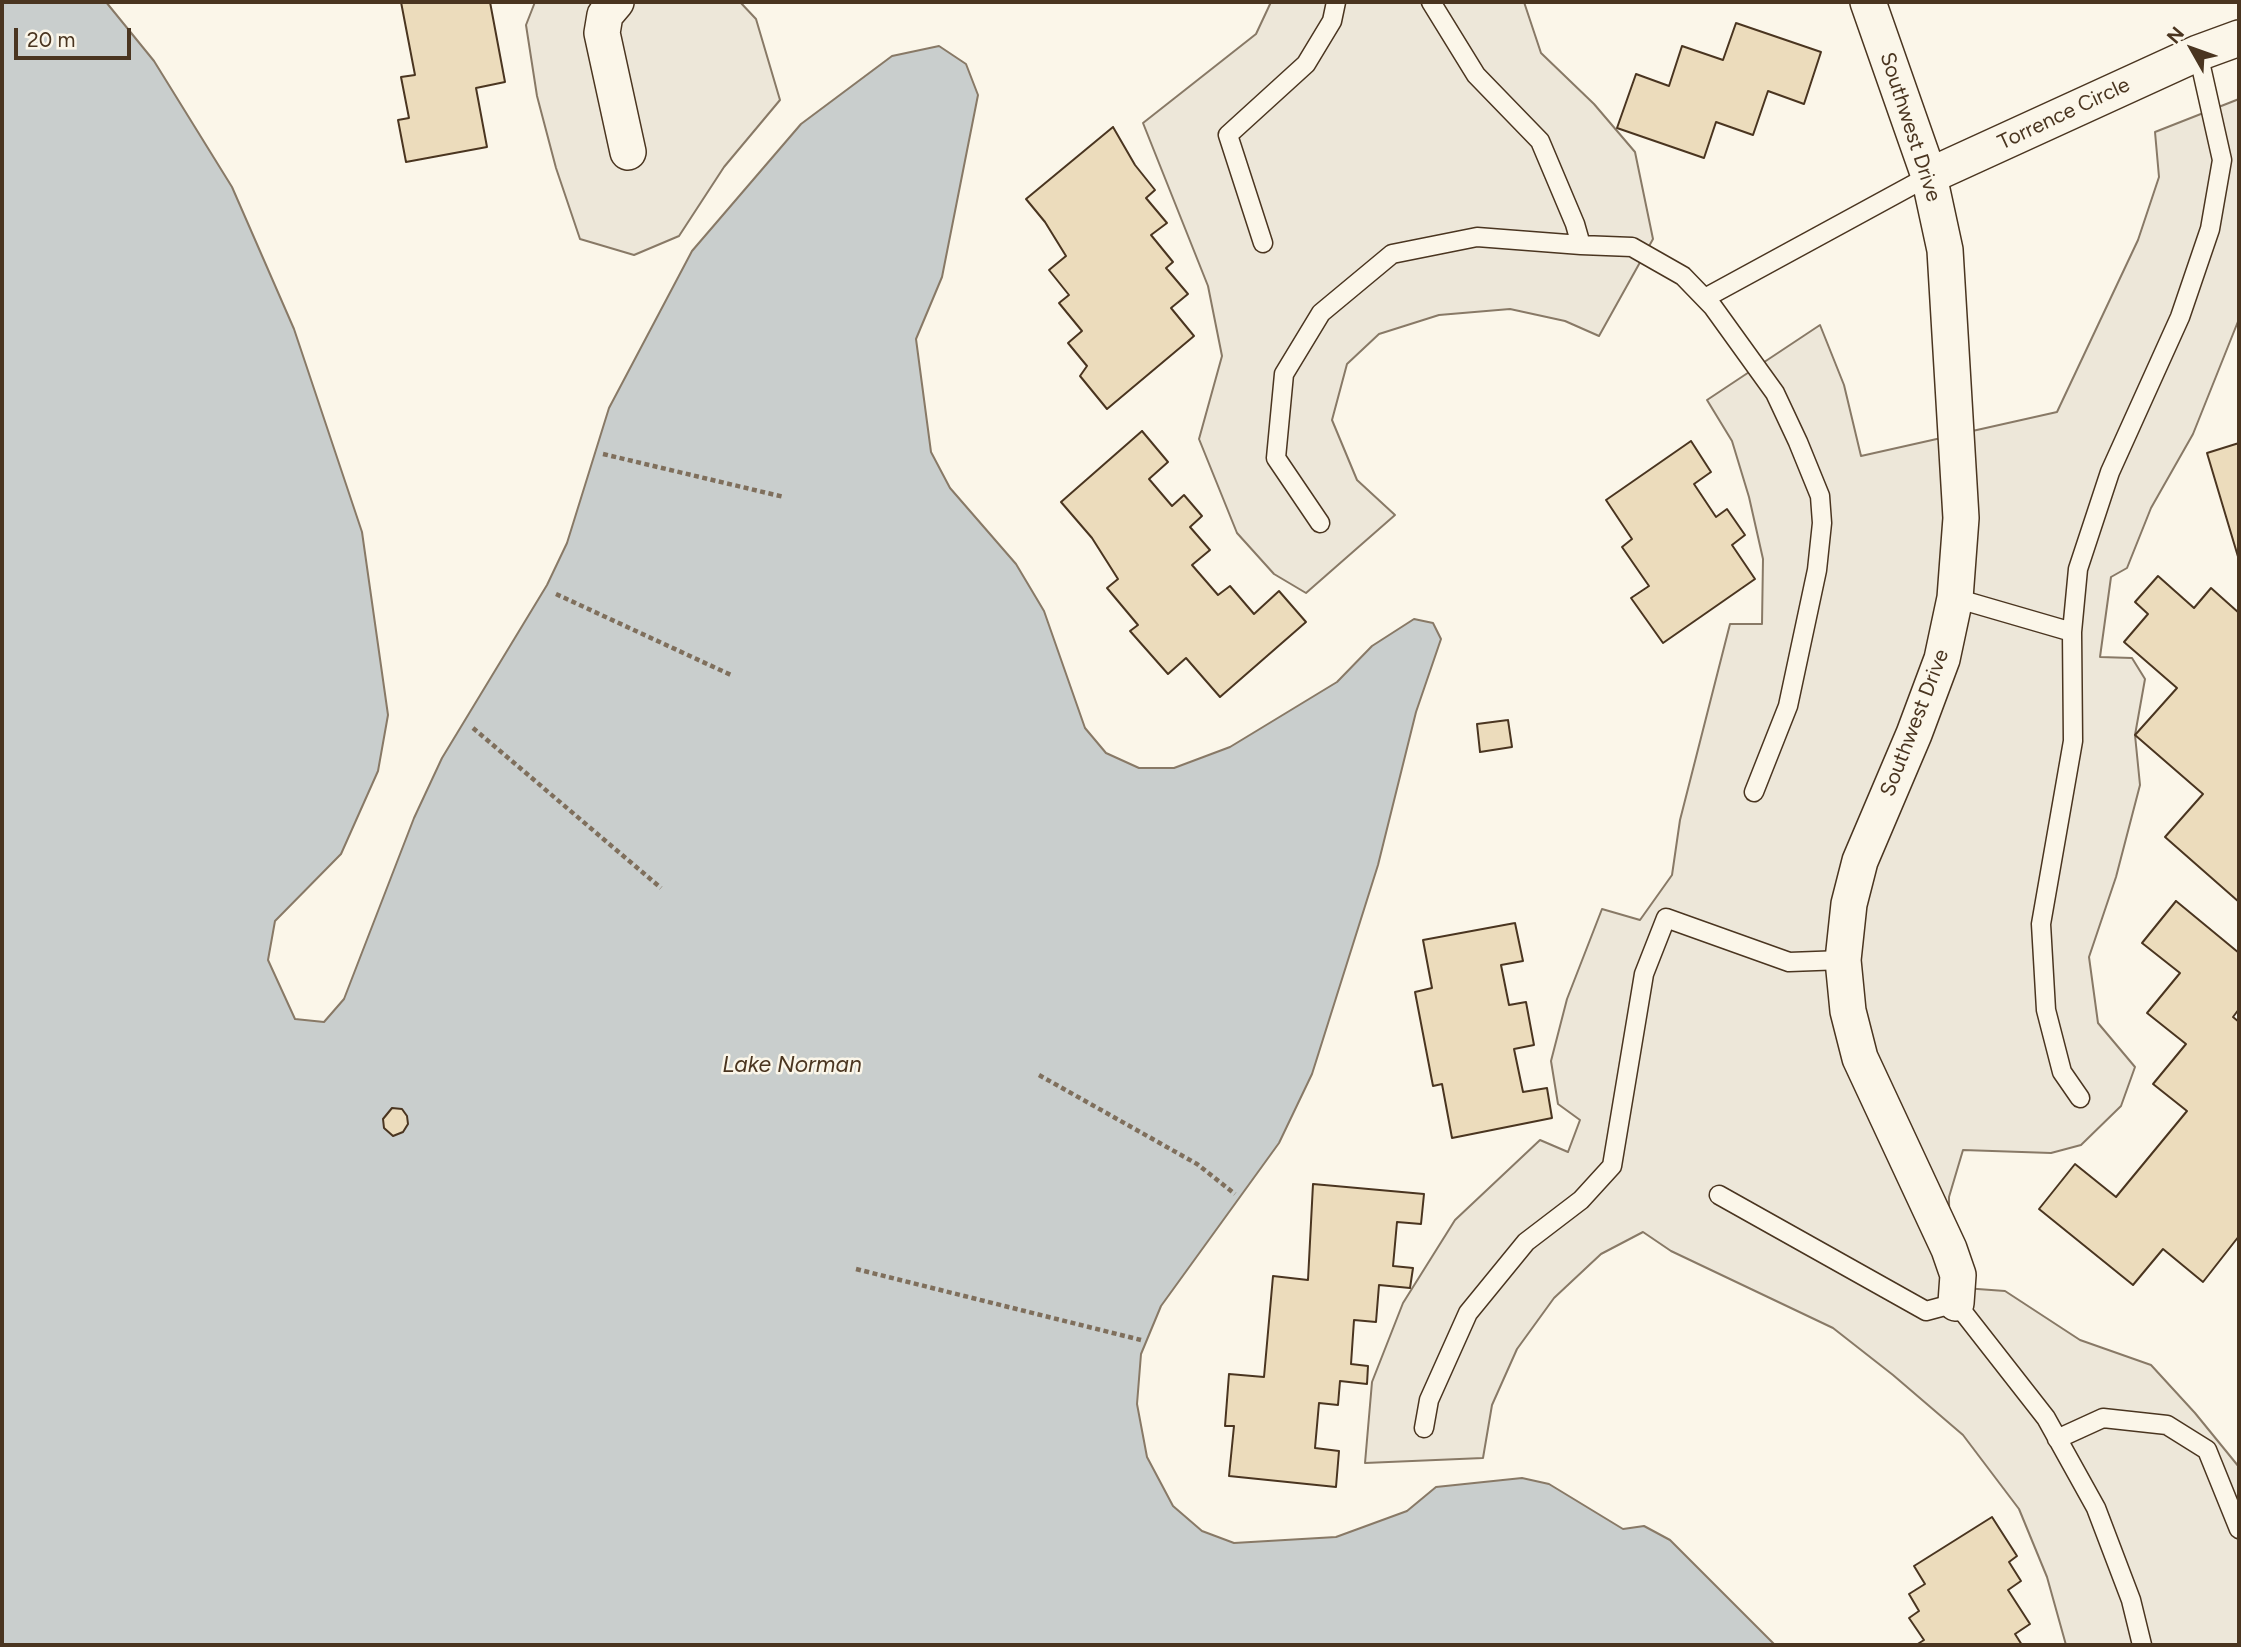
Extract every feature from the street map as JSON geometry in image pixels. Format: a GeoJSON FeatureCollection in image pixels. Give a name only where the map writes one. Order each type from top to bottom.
{"type":"FeatureCollection","features":[{"type":"Feature","properties":{"kind":"street"},"geometry":{"type":"LineString","coordinates":[[616,2],[605,15],[602,33],[628,152]]}},
{"type":"Feature","properties":{"kind":"street","name":"Southwest Drive"},"geometry":{"type":"LineString","coordinates":[[1868,2],[1929,176],[1945,250],[1961,518],[1955,598],[1942,659],[1914,734],[1860,861],[1849,904],[1843,960],[1848,1011],[1860,1058],[1949,1249],[1958,1275],[1956,1303]]}},
{"type":"Feature","properties":{"kind":"street","name":"Torrence Circle"},"geometry":{"type":"LineString","coordinates":[[1929,176],[2198,53],[2239,38]]}},
{"type":"Feature","properties":{"kind":"lane"},"geometry":{"type":"LineString","coordinates":[[1263,243],[1228,135],[1306,64],[1332,21],[1336,2]]}},
{"type":"Feature","properties":{"kind":"lane"},"geometry":{"type":"LineString","coordinates":[[1431,2],[1476,75],[1540,141],[1576,224],[1581,245]]}},
{"type":"Feature","properties":{"kind":"lane"},"geometry":{"type":"LineString","coordinates":[[2080,1098],[2062,1072],[2046,1010],[2041,924],[2073,741],[2072,632],[2078,569],[2110,472],[2180,317],[2210,229],[2222,160],[2198,53]]}},
{"type":"Feature","properties":{"kind":"lane"},"geometry":{"type":"LineString","coordinates":[[1705,298],[1929,176]]}},
{"type":"Feature","properties":{"kind":"lane"},"geometry":{"type":"LineString","coordinates":[[1320,523],[1276,458],[1284,374],[1321,313],[1392,254],[1477,237],[1632,247],[1683,276],[1705,298],[1776,393],[1820,496],[1822,523],[1817,570],[1788,706],[1755,792]]}},
{"type":"Feature","properties":{"kind":"lane"},"geometry":{"type":"LineString","coordinates":[[1955,598],[2072,632]]}},
{"type":"Feature","properties":{"kind":"lane"},"geometry":{"type":"LineString","coordinates":[[1424,1428],[1429,1400],[1468,1313],[1526,1242],[1581,1199],[1612,1166],[1644,974],[1666,918],[1789,962],[1843,960]]}},
{"type":"Feature","properties":{"kind":"lane"},"geometry":{"type":"LineString","coordinates":[[1719,1195],[1926,1311],[1956,1303],[2046,1418],[2096,1508],[2131,1600],[2141,1645]]}},
{"type":"Feature","properties":{"kind":"lane"},"geometry":{"type":"LineString","coordinates":[[2057,1438],[2103,1418],[2167,1425],[2207,1450],[2239,1529]]}},
{"type":"Feature","properties":{"kind":"path"},"geometry":{"type":"LineString","coordinates":[[603,454],[784,497]]}},
{"type":"Feature","properties":{"kind":"path"},"geometry":{"type":"LineString","coordinates":[[556,594],[731,675]]}},
{"type":"Feature","properties":{"kind":"path"},"geometry":{"type":"LineString","coordinates":[[473,729],[661,888]]}},
{"type":"Feature","properties":{"kind":"path"},"geometry":{"type":"LineString","coordinates":[[1039,1075],[1197,1164],[1235,1194]]}},
{"type":"Feature","properties":{"kind":"path"},"geometry":{"type":"LineString","coordinates":[[856,1269],[1141,1340]]}},
{"type":"Feature","properties":{"kind":"shaded area"},"geometry":{"type":"Polygon","coordinates":[[[535,2],[740,2],[756,19],[780,100],[724,167],[679,236],[634,255],[580,239],[556,168],[537,96],[526,25],[535,2]]]}},
{"type":"Feature","properties":{"kind":"shaded area"},"geometry":{"type":"Polygon","coordinates":[[[1271,2],[1524,2],[1541,53],[1594,104],[1635,152],[1653,239],[1599,336],[1565,321],[1510,309],[1439,315],[1379,334],[1347,364],[1332,420],[1357,480],[1395,515],[1306,593],[1274,574],[1237,533],[1199,439],[1222,356],[1208,286],[1143,123],[1256,34],[1271,2]]]}},
{"type":"Feature","properties":{"kind":"shaded area"},"geometry":{"type":"Polygon","coordinates":[[[2239,99],[2239,319],[2193,434],[2151,508],[2127,568],[2111,577],[2100,657],[2132,658],[2145,679],[2135,735],[2140,785],[2116,877],[2089,957],[2098,1023],[2135,1067],[2121,1106],[2081,1145],[2051,1153],[1963,1150],[1949,1197],[1950,1287],[2005,1291],[2080,1340],[2151,1365],[2239,1467],[2239,1645],[2066,1645],[2047,1577],[2019,1509],[1963,1435],[1833,1328],[1671,1251],[1643,1232],[1601,1254],[1554,1298],[1517,1349],[1492,1405],[1483,1458],[1365,1463],[1372,1382],[1403,1303],[1455,1220],[1540,1140],[1568,1152],[1580,1120],[1558,1104],[1551,1061],[1567,999],[1602,909],[1640,920],[1672,875],[1680,820],[1730,624],[1762,624],[1763,559],[1749,497],[1732,441],[1707,400],[1820,325],[1844,385],[1861,456],[2057,412],[2138,240],[2159,177],[2155,132],[2239,99]]]}},
{"type":"Feature","properties":{"kind":"water","name":"Lake Norman"},"geometry":{"type":"Polygon","coordinates":[[[2,2],[106,2],[154,61],[232,187],[294,329],[362,532],[388,715],[378,771],[341,854],[275,921],[268,960],[295,1019],[324,1022],[344,999],[414,818],[442,758],[547,585],[567,543],[609,408],[692,251],[801,124],[892,56],[939,46],[966,64],[978,95],[942,277],[916,339],[931,452],[950,488],[1016,564],[1044,611],[1085,728],[1106,753],[1139,768],[1174,768],[1230,747],[1337,682],[1372,646],[1414,619],[1433,623],[1441,639],[1416,712],[1378,865],[1312,1074],[1279,1143],[1161,1306],[1141,1354],[1137,1404],[1147,1457],[1173,1506],[1202,1531],[1234,1543],[1336,1537],[1407,1511],[1436,1487],[1522,1478],[1549,1484],[1623,1529],[1644,1526],[1670,1540],[1775,1645],[2,1645],[2,2]]]}},
{"type":"Feature","properties":{"kind":"building"},"geometry":{"type":"Polygon","coordinates":[[[401,2],[490,2],[505,82],[476,88],[487,147],[406,162],[398,120],[409,118],[401,77],[415,75],[401,2]]]}},
{"type":"Feature","properties":{"kind":"building"},"geometry":{"type":"Polygon","coordinates":[[[1736,23],[1821,52],[1804,104],[1768,91],[1753,135],[1716,122],[1704,158],[1617,128],[1636,74],[1669,86],[1682,46],[1723,60],[1736,23]]]}},
{"type":"Feature","properties":{"kind":"building"},"geometry":{"type":"Polygon","coordinates":[[[1113,127],[1135,165],[1155,190],[1146,198],[1167,223],[1151,235],[1173,262],[1166,268],[1188,294],[1171,308],[1194,336],[1107,409],[1080,376],[1087,366],[1068,343],[1082,331],[1059,303],[1069,295],[1049,270],[1066,256],[1045,222],[1026,199],[1113,127]]]}},
{"type":"Feature","properties":{"kind":"building"},"geometry":{"type":"Polygon","coordinates":[[[1142,431],[1168,462],[1149,479],[1172,506],[1184,495],[1202,516],[1190,527],[1210,550],[1192,565],[1218,595],[1230,586],[1254,614],[1279,591],[1306,622],[1220,697],[1186,658],[1168,674],[1130,631],[1138,625],[1107,588],[1118,579],[1092,538],[1061,502],[1142,431]]]}},
{"type":"Feature","properties":{"kind":"building"},"geometry":{"type":"Polygon","coordinates":[[[1691,441],[1711,472],[1694,484],[1716,517],[1727,509],[1745,535],[1732,545],[1755,579],[1663,643],[1631,598],[1649,586],[1622,547],[1632,539],[1606,500],[1691,441]]]}},
{"type":"Feature","properties":{"kind":"building"},"geometry":{"type":"Polygon","coordinates":[[[2239,443],[2239,560],[2207,453],[2239,443]]]}},
{"type":"Feature","properties":{"kind":"building"},"geometry":{"type":"Polygon","coordinates":[[[2158,576],[2194,608],[2211,588],[2239,613],[2239,902],[2165,837],[2203,794],[2135,735],[2177,688],[2124,642],[2148,614],[2135,602],[2158,576]]]}},
{"type":"Feature","properties":{"kind":"building"},"geometry":{"type":"Polygon","coordinates":[[[1508,720],[1512,747],[1480,752],[1477,724],[1508,720]]]}},
{"type":"Feature","properties":{"kind":"building"},"geometry":{"type":"Polygon","coordinates":[[[2176,901],[2239,953],[2239,1009],[2233,1017],[2239,1022],[2239,1236],[2203,1282],[2163,1249],[2133,1285],[2039,1209],[2075,1164],[2116,1197],[2187,1111],[2153,1084],[2186,1044],[2147,1013],[2180,973],[2142,943],[2176,901]]]}},
{"type":"Feature","properties":{"kind":"building"},"geometry":{"type":"Polygon","coordinates":[[[1515,923],[1523,961],[1501,965],[1509,1005],[1526,1002],[1534,1045],[1514,1049],[1523,1092],[1547,1088],[1552,1118],[1452,1138],[1442,1084],[1433,1086],[1415,992],[1432,988],[1423,940],[1515,923]]]}},
{"type":"Feature","properties":{"kind":"building"},"geometry":{"type":"Polygon","coordinates":[[[392,1108],[402,1109],[408,1124],[403,1132],[393,1136],[384,1128],[383,1119],[392,1108]]]}},
{"type":"Feature","properties":{"kind":"building"},"geometry":{"type":"Polygon","coordinates":[[[1313,1184],[1424,1194],[1421,1224],[1397,1222],[1393,1266],[1413,1268],[1410,1288],[1379,1285],[1376,1322],[1354,1320],[1351,1364],[1368,1366],[1367,1384],[1340,1381],[1338,1405],[1319,1403],[1315,1448],[1339,1451],[1336,1487],[1229,1476],[1234,1426],[1225,1426],[1229,1374],[1264,1377],[1273,1276],[1308,1280],[1313,1184]]]}},
{"type":"Feature","properties":{"kind":"building"},"geometry":{"type":"Polygon","coordinates":[[[1992,1517],[2017,1556],[2009,1562],[2021,1581],[2008,1590],[2030,1624],[2015,1634],[2022,1645],[1916,1645],[1924,1640],[1909,1618],[1919,1611],[1909,1594],[1925,1584],[1914,1566],[1992,1517]]]}}]}
